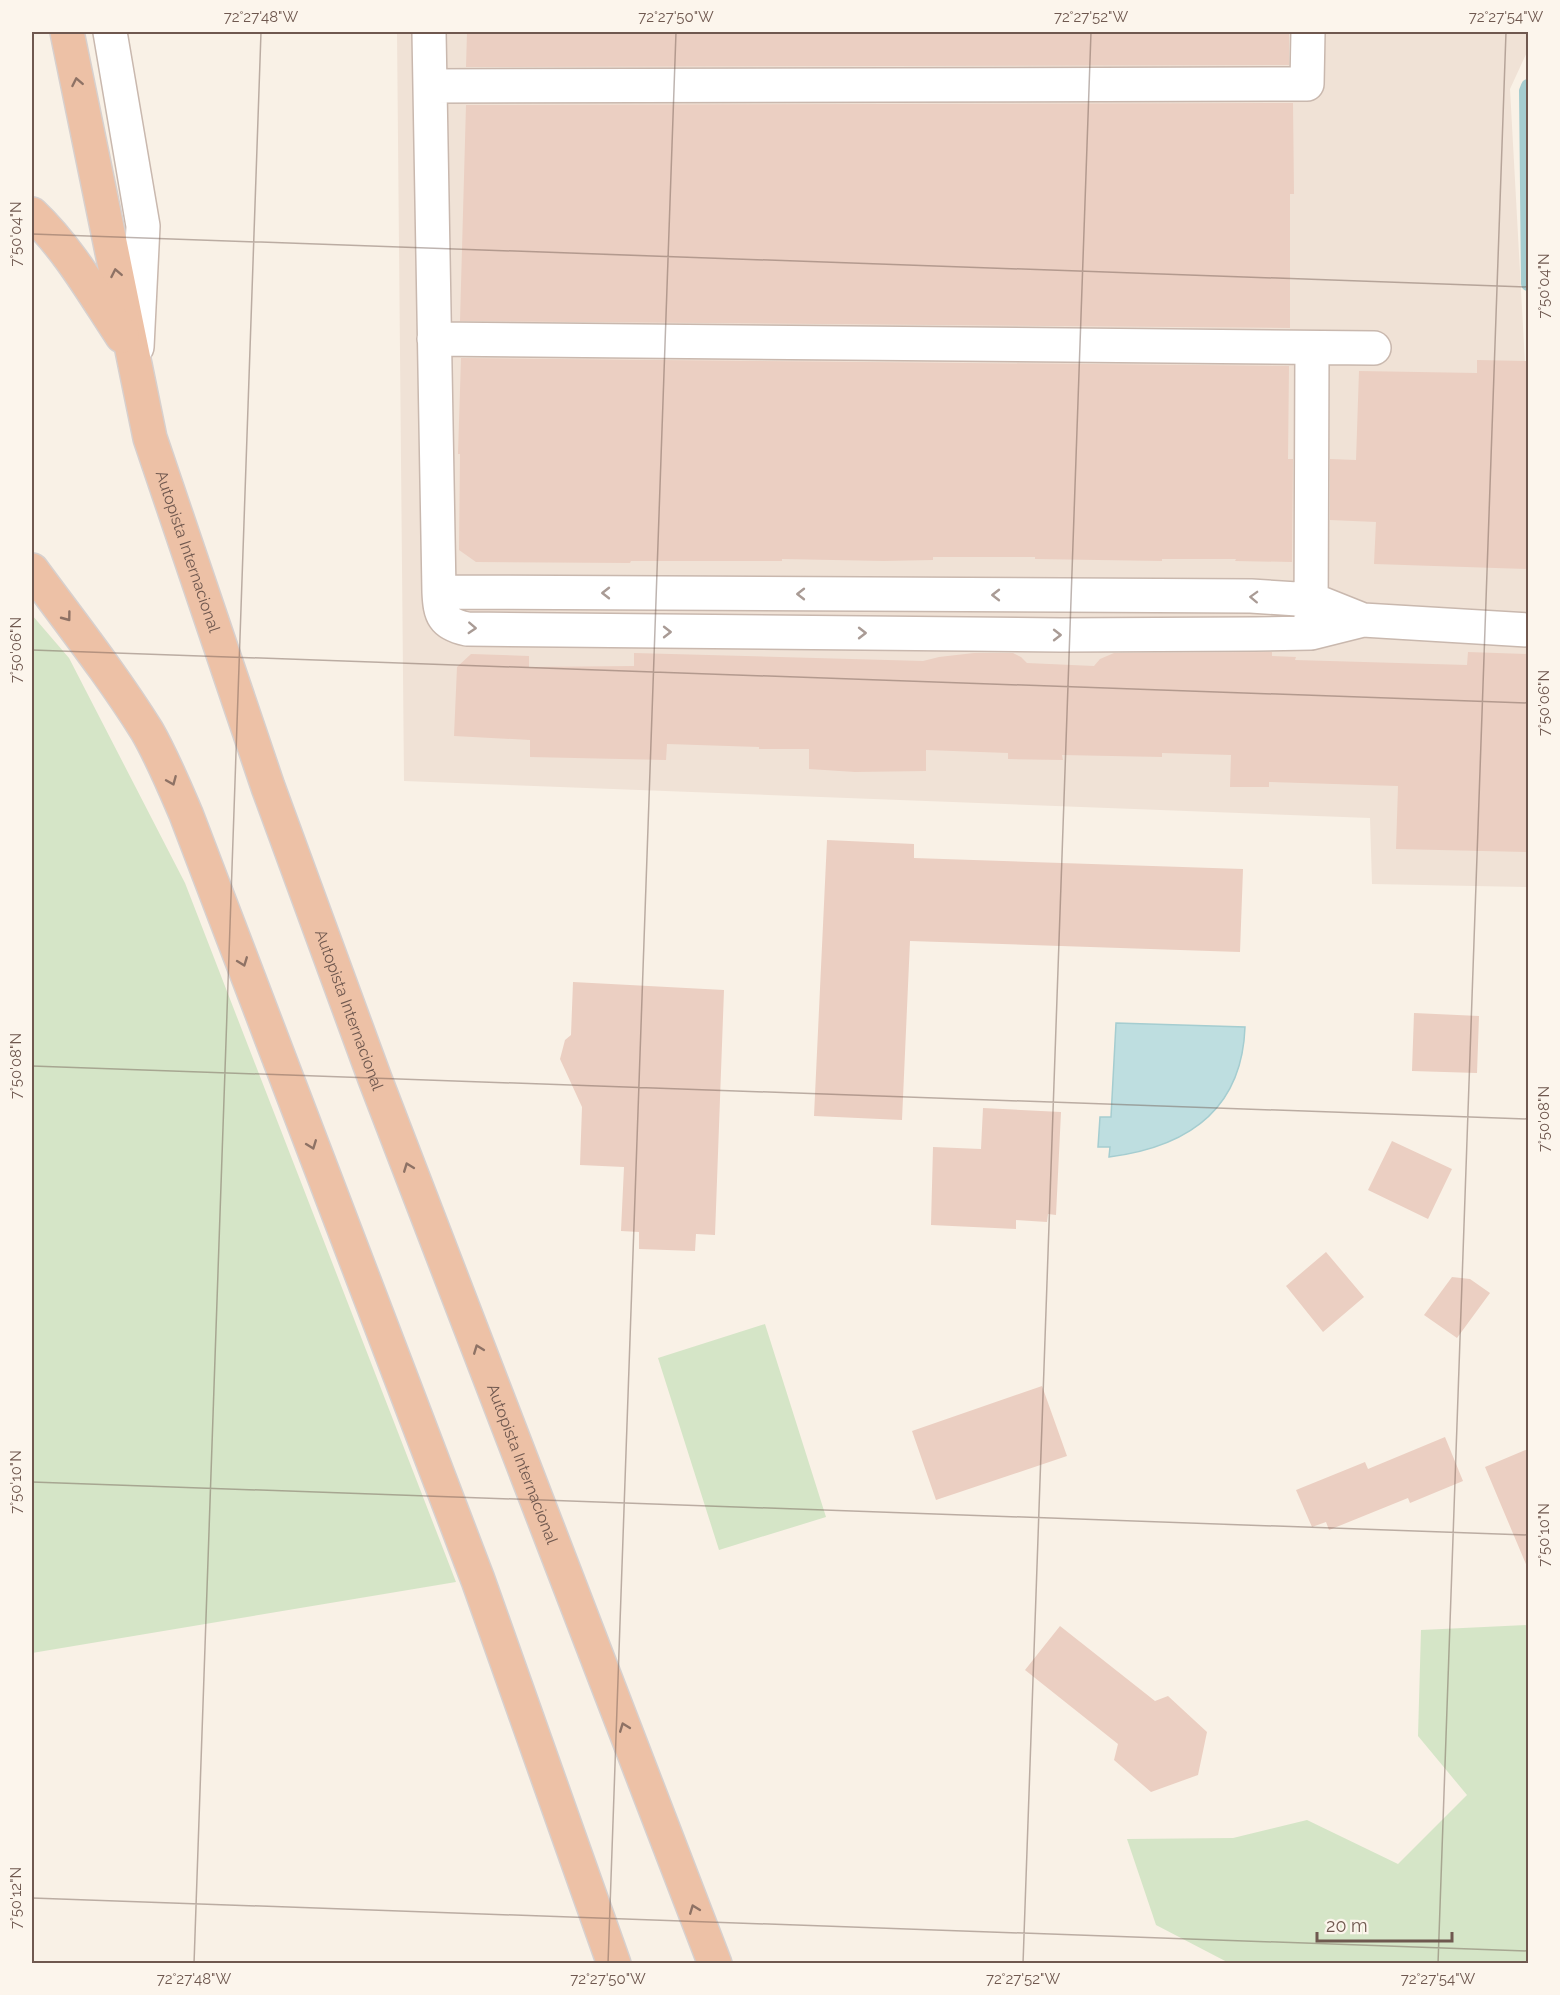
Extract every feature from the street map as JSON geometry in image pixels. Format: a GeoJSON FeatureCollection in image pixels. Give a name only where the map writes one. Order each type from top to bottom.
{"type":"FeatureCollection","features":[{"type":"Feature","properties":{"kind":"highway","name":"Autopista Internacional"},"geometry":{"type":"LineString","coordinates":[[67,32],[150,438],[268,787],[375,1079],[715,1964]]}},
{"type":"Feature","properties":{"kind":"highway"},"geometry":{"type":"LineString","coordinates":[[32,214],[66,251],[134,362]]}},
{"type":"Feature","properties":{"kind":"highway"},"geometry":{"type":"LineString","coordinates":[[32,570],[89,646],[141,723],[182,803],[478,1580],[614,1964]]}},
{"type":"Feature","properties":{"kind":"street"},"geometry":{"type":"LineString","coordinates":[[110,32],[143,226],[134,362]]}},
{"type":"Feature","properties":{"kind":"street"},"geometry":{"type":"LineString","coordinates":[[429,32],[439,592],[440,611],[454,626],[467,629],[1061,635],[1311,633],[1363,620],[1528,630]]}},
{"type":"Feature","properties":{"kind":"street"},"geometry":{"type":"LineString","coordinates":[[430,86],[1307,84],[1308,32]]}},
{"type":"Feature","properties":{"kind":"street"},"geometry":{"type":"LineString","coordinates":[[434,339],[1374,348]]}},
{"type":"Feature","properties":{"kind":"street"},"geometry":{"type":"LineString","coordinates":[[1311,633],[1312,349]]}},
{"type":"Feature","properties":{"kind":"street"},"geometry":{"type":"LineString","coordinates":[[439,592],[1251,596],[1312,600],[1363,620]]}},
{"type":"Feature","properties":{"kind":"shaded area"},"geometry":{"type":"Polygon","coordinates":[[[397,32],[1528,32],[1528,50],[1510,89],[1525,363],[1528,370],[1528,887],[1372,884],[1370,818],[404,781],[397,32]]]}},
{"type":"Feature","properties":{"kind":"green space"},"geometry":{"type":"Polygon","coordinates":[[[32,615],[69,658],[185,883],[456,1582],[32,1653],[32,615]]]}},
{"type":"Feature","properties":{"kind":"green space"},"geometry":{"type":"Polygon","coordinates":[[[765,1324],[826,1517],[719,1550],[658,1358],[765,1324]]]}},
{"type":"Feature","properties":{"kind":"green space"},"geometry":{"type":"Polygon","coordinates":[[[1528,1625],[1528,1963],[1229,1963],[1156,1925],[1127,1839],[1233,1838],[1307,1820],[1398,1864],[1467,1795],[1418,1736],[1421,1630],[1528,1625]]]}},
{"type":"Feature","properties":{"kind":"water"},"geometry":{"type":"Polygon","coordinates":[[[1116,1023],[1245,1027],[1241,1056],[1233,1081],[1221,1102],[1205,1120],[1186,1134],[1163,1144],[1109,1157],[1110,1147],[1098,1147],[1100,1117],[1111,1117],[1116,1023]]]}},
{"type":"Feature","properties":{"kind":"building"},"geometry":{"type":"Polygon","coordinates":[[[467,32],[1289,32],[1289,65],[466,67],[467,32]]]}},
{"type":"Feature","properties":{"kind":"building"},"geometry":{"type":"Polygon","coordinates":[[[1293,103],[1294,194],[1290,194],[1290,328],[460,321],[466,105],[1293,103]]]}},
{"type":"Feature","properties":{"kind":"building"},"geometry":{"type":"Polygon","coordinates":[[[461,358],[1289,366],[1288,459],[1293,459],[1292,562],[1235,561],[1236,559],[1162,559],[1162,561],[933,557],[933,560],[884,561],[782,559],[782,561],[631,561],[630,563],[476,562],[459,550],[460,454],[458,454],[461,358]]]}},
{"type":"Feature","properties":{"kind":"building"},"geometry":{"type":"Polygon","coordinates":[[[1477,360],[1528,361],[1528,569],[1374,564],[1376,522],[1330,520],[1330,459],[1356,460],[1359,371],[1477,373],[1477,360]]]}},
{"type":"Feature","properties":{"kind":"building"},"geometry":{"type":"Polygon","coordinates":[[[1272,652],[1272,656],[1296,657],[1295,660],[1467,665],[1468,652],[1528,654],[1528,852],[1396,849],[1398,786],[1269,782],[1269,787],[1230,787],[1231,755],[1162,753],[1162,757],[1062,755],[1063,760],[1008,759],[1008,753],[926,750],[926,771],[855,772],[809,769],[809,749],[667,744],[666,760],[530,757],[530,740],[454,736],[457,667],[471,654],[529,656],[529,667],[634,666],[634,653],[923,661],[974,653],[1013,653],[1027,663],[1094,666],[1100,659],[1114,653],[1272,652]]]}},
{"type":"Feature","properties":{"kind":"building"},"geometry":{"type":"Polygon","coordinates":[[[827,840],[914,844],[914,858],[1243,869],[1240,952],[910,941],[902,1120],[814,1116],[827,840]]]}},
{"type":"Feature","properties":{"kind":"building"},"geometry":{"type":"Polygon","coordinates":[[[573,982],[724,990],[715,1235],[696,1234],[695,1251],[639,1249],[639,1232],[621,1231],[624,1167],[580,1165],[582,1107],[560,1059],[565,1040],[571,1035],[573,982]]]}},
{"type":"Feature","properties":{"kind":"building"},"geometry":{"type":"Polygon","coordinates":[[[1414,1013],[1479,1016],[1477,1073],[1412,1071],[1414,1013]]]}},
{"type":"Feature","properties":{"kind":"building"},"geometry":{"type":"Polygon","coordinates":[[[983,1108],[1061,1112],[1056,1215],[1048,1214],[1047,1222],[1016,1220],[1016,1229],[931,1225],[933,1147],[981,1149],[983,1108]]]}},
{"type":"Feature","properties":{"kind":"building"},"geometry":{"type":"Polygon","coordinates":[[[1392,1141],[1452,1169],[1428,1219],[1368,1190],[1392,1141]]]}},
{"type":"Feature","properties":{"kind":"building"},"geometry":{"type":"Polygon","coordinates":[[[1326,1252],[1364,1297],[1323,1332],[1286,1286],[1326,1252]]]}},
{"type":"Feature","properties":{"kind":"building"},"geometry":{"type":"Polygon","coordinates":[[[1452,1277],[1470,1279],[1490,1293],[1457,1338],[1424,1315],[1452,1277]]]}},
{"type":"Feature","properties":{"kind":"building"},"geometry":{"type":"Polygon","coordinates":[[[1042,1386],[1067,1456],[936,1500],[912,1431],[1042,1386]]]}},
{"type":"Feature","properties":{"kind":"building"},"geometry":{"type":"Polygon","coordinates":[[[1445,1437],[1463,1481],[1410,1503],[1408,1498],[1329,1530],[1326,1522],[1312,1527],[1296,1490],[1365,1462],[1368,1469],[1445,1437]]]}},
{"type":"Feature","properties":{"kind":"building"},"geometry":{"type":"Polygon","coordinates":[[[1528,1449],[1528,1569],[1485,1467],[1528,1449]]]}},
{"type":"Feature","properties":{"kind":"building"},"geometry":{"type":"Polygon","coordinates":[[[1060,1626],[1155,1701],[1168,1696],[1207,1732],[1198,1775],[1151,1792],[1114,1760],[1118,1744],[1025,1670],[1060,1626]]]}},
{"type":"Feature","properties":{"kind":"waterway"},"geometry":{"type":"LineString","coordinates":[[1528,86],[1526,91],[1528,284]]}}]}
